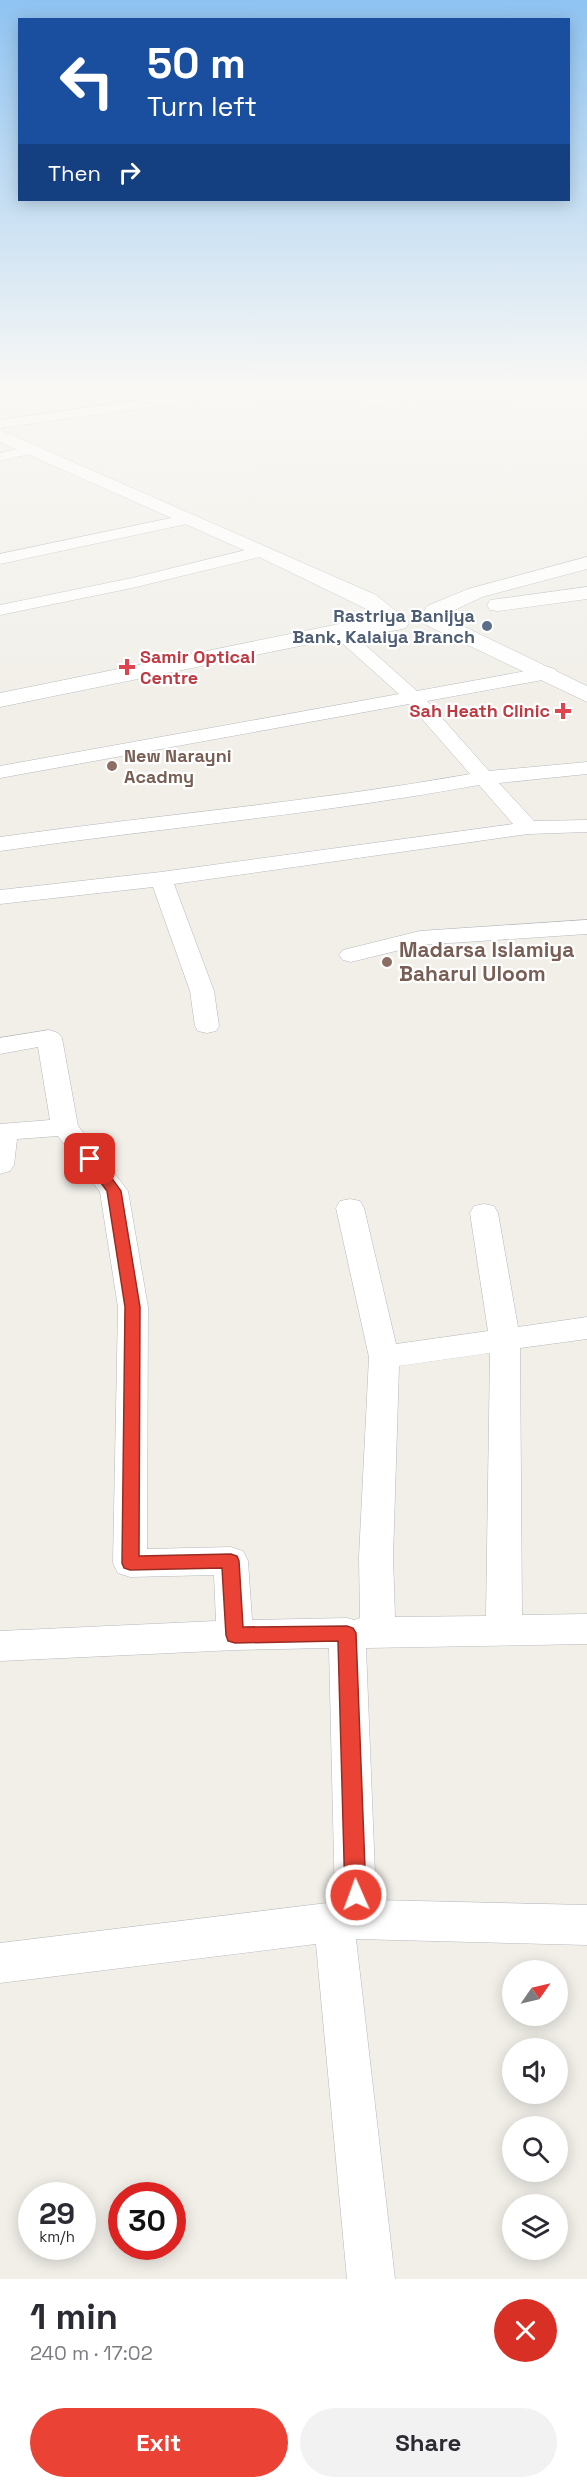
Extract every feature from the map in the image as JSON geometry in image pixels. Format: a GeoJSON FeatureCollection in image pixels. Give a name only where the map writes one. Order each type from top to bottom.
{"type":"FeatureCollection","features":[{"type":"Feature","properties":{"kind":"main road"},"geometry":{"type":"LineString","coordinates":[[127,491],[548,673],[587,695]]}},
{"type":"Feature","properties":{"kind":"main road"},"geometry":{"type":"LineString","coordinates":[[0,700],[339,631],[456,602],[475,593],[587,563]]}},
{"type":"Feature","properties":{"kind":"main road"},"geometry":{"type":"LineString","coordinates":[[407,613],[587,593]]}},
{"type":"Feature","properties":{"kind":"street"},"geometry":{"type":"LineString","coordinates":[[0,559],[190,519]]}},
{"type":"Feature","properties":{"kind":"street"},"geometry":{"type":"LineString","coordinates":[[0,610],[132,583],[262,551]]}},
{"type":"Feature","properties":{"kind":"street"},"geometry":{"type":"LineString","coordinates":[[339,631],[414,698],[528,828]]}},
{"type":"Feature","properties":{"kind":"street"},"geometry":{"type":"LineString","coordinates":[[0,772],[548,673]]}},
{"type":"Feature","properties":{"kind":"street"},"geometry":{"type":"LineString","coordinates":[[0,844],[119,827],[390,795],[484,778],[587,768]]}},
{"type":"Feature","properties":{"kind":"street"},"geometry":{"type":"LineString","coordinates":[[0,897],[161,879],[528,828],[587,826]]}},
{"type":"Feature","properties":{"kind":"street"},"geometry":{"type":"LineString","coordinates":[[161,879],[202,991],[207,1026]]}},
{"type":"Feature","properties":{"kind":"street"},"geometry":{"type":"LineString","coordinates":[[351,955],[420,938],[587,927]]}},
{"type":"Feature","properties":{"kind":"street"},"geometry":{"type":"LineString","coordinates":[[0,1046],[49,1038],[65,1126],[114,1191],[133,1307],[130,1563],[231,1561],[235,1635]]}},
{"type":"Feature","properties":{"kind":"street"},"geometry":{"type":"LineString","coordinates":[[0,1165],[3,1131],[65,1126]]}},
{"type":"Feature","properties":{"kind":"street"},"geometry":{"type":"LineString","coordinates":[[350,1208],[384,1358],[376,1557],[362,1633],[345,1921],[371,2279]]}},
{"type":"Feature","properties":{"kind":"street"},"geometry":{"type":"LineString","coordinates":[[484,1214],[505,1341],[504,1631]]}},
{"type":"Feature","properties":{"kind":"street"},"geometry":{"type":"LineString","coordinates":[[384,1358],[587,1328]]}},
{"type":"Feature","properties":{"kind":"street"},"geometry":{"type":"LineString","coordinates":[[0,1646],[235,1635],[587,1629]]}},
{"type":"Feature","properties":{"kind":"street"},"geometry":{"type":"LineString","coordinates":[[0,1963],[345,1921],[587,1925]]}},
{"type":"Feature","properties":{"kind":"place","name":"Rastriya Banijya Bank, Kalaiya Branch"},"geometry":{"type":"Point","coordinates":[487,626]}},
{"type":"Feature","properties":{"kind":"place","name":"Samir Optical Centre"},"geometry":{"type":"Point","coordinates":[127,667]}},
{"type":"Feature","properties":{"kind":"place","name":"Sah Heath Clinic"},"geometry":{"type":"Point","coordinates":[563,711]}},
{"type":"Feature","properties":{"kind":"place","name":"New Narayni Acadmy"},"geometry":{"type":"Point","coordinates":[112,766]}},
{"type":"Feature","properties":{"kind":"place","name":"Madarsa Islamiya Baharul Uloom"},"geometry":{"type":"Point","coordinates":[387,962]}},
{"type":"Feature","properties":{"kind":"route"},"geometry":{"type":"LineString","coordinates":[[90,1159],[114,1191],[133,1307],[130,1563],[231,1561],[235,1635],[347,1633],[356,1895]]}}]}
